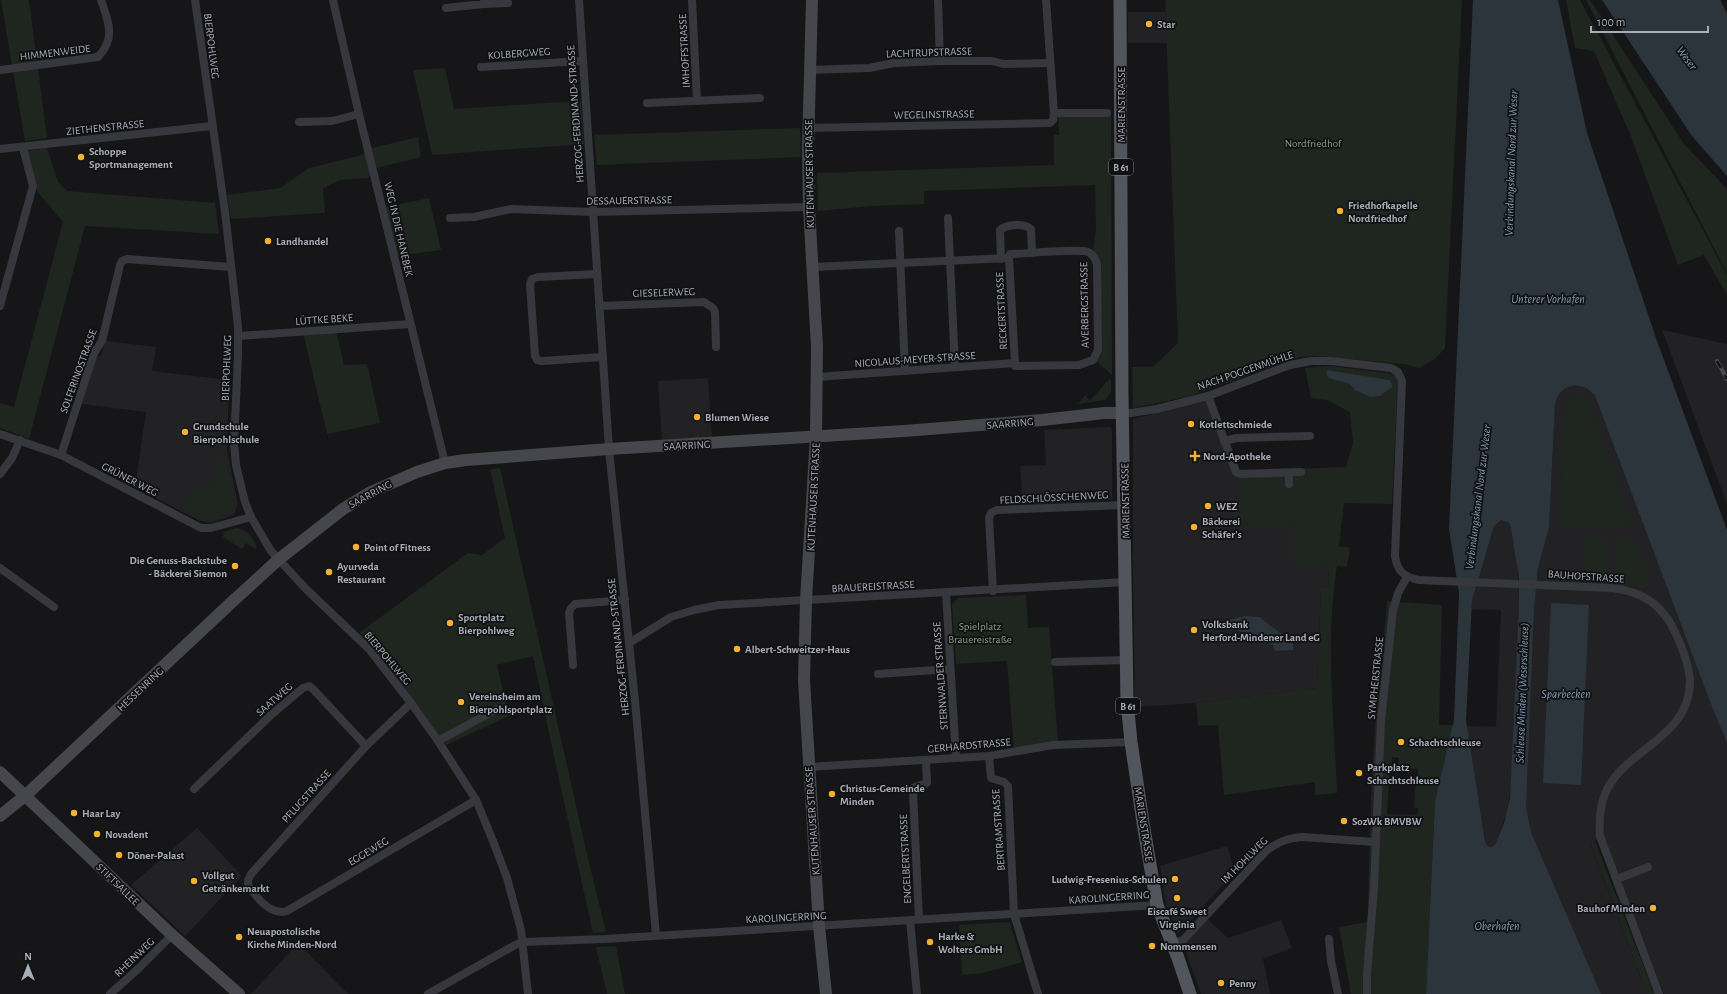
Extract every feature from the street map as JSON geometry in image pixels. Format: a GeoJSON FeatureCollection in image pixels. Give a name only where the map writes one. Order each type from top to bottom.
{"type":"FeatureCollection","features":[{"type":"Feature","properties":{"kind":"main road","name":"MARIENSTRASSE"},"geometry":{"type":"LineString","coordinates":[[1120,0],[1127,700],[1157,905],[1173,942],[1190,994]]}},
{"type":"Feature","properties":{"kind":"street","name":"HIMMENWEIDE"},"geometry":{"type":"LineString","coordinates":[[0,70],[98,57],[106,49],[109,41],[108,20],[101,0]]}},
{"type":"Feature","properties":{"kind":"street","name":"BIERPOHLWEG"},"geometry":{"type":"LineString","coordinates":[[195,0],[225,212],[239,336],[235,452],[241,487],[250,517],[265,544],[278,560],[368,649],[438,741],[476,800],[506,878],[521,930],[528,994]]}},
{"type":"Feature","properties":{"kind":"street","name":"WEG IN DIE HANEBEK"},"geometry":{"type":"LineString","coordinates":[[333,0],[359,114],[445,463]]}},
{"type":"Feature","properties":{"kind":"street","name":"HERZOG-FERDINAND-STRASSE"},"geometry":{"type":"LineString","coordinates":[[578,0],[609,449],[625,600],[656,936]]}},
{"type":"Feature","properties":{"kind":"street","name":"IMHOFFSTRASSE"},"geometry":{"type":"LineString","coordinates":[[692,0],[697,101]]}},
{"type":"Feature","properties":{"kind":"street","name":"KUTENHAUSER STRASSE"},"geometry":{"type":"LineString","coordinates":[[812,0],[808,128],[809,207],[817,377],[816,436],[806,600],[804,680],[808,767],[819,926],[826,994]]}},
{"type":"Feature","properties":{"kind":"street"},"geometry":{"type":"LineString","coordinates":[[938,0],[940,61]]}},
{"type":"Feature","properties":{"kind":"street"},"geometry":{"type":"LineString","coordinates":[[1046,0],[1054,113],[1107,113]]}},
{"type":"Feature","properties":{"kind":"street"},"geometry":{"type":"LineString","coordinates":[[446,8],[484,2],[508,3]]}},
{"type":"Feature","properties":{"kind":"street","name":"KOLBERGWEG"},"geometry":{"type":"LineString","coordinates":[[481,67],[582,61]]}},
{"type":"Feature","properties":{"kind":"street","name":"LACHTRUPSTRASSE"},"geometry":{"type":"LineString","coordinates":[[809,70],[869,68],[894,63],[940,61],[992,61],[1003,64],[1050,63]]}},
{"type":"Feature","properties":{"kind":"street"},"geometry":{"type":"LineString","coordinates":[[647,103],[760,98]]}},
{"type":"Feature","properties":{"kind":"street","name":"WEGELINSTRASSE"},"geometry":{"type":"LineString","coordinates":[[808,128],[1050,123],[1053,120],[1054,113]]}},
{"type":"Feature","properties":{"kind":"street"},"geometry":{"type":"LineString","coordinates":[[299,122],[332,121],[359,114]]}},
{"type":"Feature","properties":{"kind":"street","name":"ZIETHENSTRASSE"},"geometry":{"type":"LineString","coordinates":[[0,149],[23,148],[212,126]]}},
{"type":"Feature","properties":{"kind":"street"},"geometry":{"type":"LineString","coordinates":[[0,306],[33,186],[23,148]]}},
{"type":"Feature","properties":{"kind":"street","name":"DESSAUERSTRASSE"},"geometry":{"type":"LineString","coordinates":[[450,218],[474,217],[511,209],[592,212],[809,207]]}},
{"type":"Feature","properties":{"kind":"street"},"geometry":{"type":"LineString","coordinates":[[948,218],[955,367]]}},
{"type":"Feature","properties":{"kind":"street","name":"RECKERTSTRASSE"},"geometry":{"type":"LineString","coordinates":[[1015,363],[1005,259],[1000,230],[1007,226],[1024,226],[1031,229],[1032,253]]}},
{"type":"Feature","properties":{"kind":"street"},"geometry":{"type":"LineString","coordinates":[[899,231],[905,371]]}},
{"type":"Feature","properties":{"kind":"street","name":"AVERBERGSTRASSE"},"geometry":{"type":"LineString","coordinates":[[1005,259],[1010,254],[1080,251],[1086,252],[1096,258],[1098,350],[1093,360],[1084,364],[1015,366],[1015,363]]}},
{"type":"Feature","properties":{"kind":"street","name":"SOLFERINOSTRASSE"},"geometry":{"type":"LineString","coordinates":[[61,455],[94,353],[102,341],[122,261],[127,259],[231,267]]}},
{"type":"Feature","properties":{"kind":"street"},"geometry":{"type":"LineString","coordinates":[[813,267],[1005,259]]}},
{"type":"Feature","properties":{"kind":"street"},"geometry":{"type":"LineString","coordinates":[[597,274],[538,277],[532,279],[530,284],[535,356],[537,360],[542,361],[602,357]]}},
{"type":"Feature","properties":{"kind":"street","name":"GIESELERWEG"},"geometry":{"type":"LineString","coordinates":[[599,306],[704,302],[713,308],[715,312],[716,347]]}},
{"type":"Feature","properties":{"kind":"street","name":"LÜTTKE BEKE"},"geometry":{"type":"LineString","coordinates":[[239,336],[410,324]]}},
{"type":"Feature","properties":{"kind":"street","name":"NACH POGGENMÜHLE"},"geometry":{"type":"LineString","coordinates":[[1123,413],[1157,409],[1208,396],[1290,365],[1311,361],[1378,366],[1391,368],[1398,372],[1401,377],[1402,386],[1395,556],[1398,568],[1407,577]]}},
{"type":"Feature","properties":{"kind":"street","name":"NICOLAUS-MEYER-STRASSE"},"geometry":{"type":"LineString","coordinates":[[817,377],[1015,363]]}},
{"type":"Feature","properties":{"kind":"street"},"geometry":{"type":"LineString","coordinates":[[1208,396],[1236,472],[1240,474],[1301,472]]}},
{"type":"Feature","properties":{"kind":"street","name":"SAARRING"},"geometry":{"type":"LineString","coordinates":[[278,560],[356,500],[417,472],[445,463],[609,449],[904,431],[1042,420],[1104,413],[1123,413]]}},
{"type":"Feature","properties":{"kind":"street","name":"GRÜNER WEG"},"geometry":{"type":"LineString","coordinates":[[0,434],[61,455],[200,528],[211,528],[250,517]]}},
{"type":"Feature","properties":{"kind":"street"},"geometry":{"type":"LineString","coordinates":[[1224,441],[1237,438],[1310,436]]}},
{"type":"Feature","properties":{"kind":"street"},"geometry":{"type":"LineString","coordinates":[[0,474],[12,458],[20,440]]}},
{"type":"Feature","properties":{"kind":"street"},"geometry":{"type":"LineString","coordinates":[[1289,473],[1290,484]]}},
{"type":"Feature","properties":{"kind":"street","name":"FELDSCHLÖSSCHENWEG"},"geometry":{"type":"LineString","coordinates":[[993,591],[989,518],[991,513],[997,510],[1125,505]]}},
{"type":"Feature","properties":{"kind":"street","name":"HESSENRING"},"geometry":{"type":"LineString","coordinates":[[0,816],[26,795],[278,560]]}},
{"type":"Feature","properties":{"kind":"street"},"geometry":{"type":"LineString","coordinates":[[0,568],[54,607]]}},
{"type":"Feature","properties":{"kind":"street","name":"BAUHOFSTRASSE"},"geometry":{"type":"LineString","coordinates":[[1407,577],[1419,580],[1540,584],[1627,590],[1648,598],[1671,622],[1688,666],[1690,682],[1683,710],[1676,723],[1618,775],[1605,794],[1599,819],[1600,836],[1659,994]]}},
{"type":"Feature","properties":{"kind":"street","name":"SYMPHERSTRASSE"},"geometry":{"type":"LineString","coordinates":[[1367,994],[1367,974],[1372,926],[1381,721],[1393,610],[1398,593],[1407,577]]}},
{"type":"Feature","properties":{"kind":"street","name":"BRAUEREISTRASSE"},"geometry":{"type":"LineString","coordinates":[[629,643],[671,617],[694,610],[719,605],[993,591],[1126,582]]}},
{"type":"Feature","properties":{"kind":"street","name":"STERNWALDER STRASSE"},"geometry":{"type":"LineString","coordinates":[[946,593],[956,758]]}},
{"type":"Feature","properties":{"kind":"street"},"geometry":{"type":"LineString","coordinates":[[573,665],[569,613],[571,608],[575,604],[625,600]]}},
{"type":"Feature","properties":{"kind":"street"},"geometry":{"type":"LineString","coordinates":[[1055,662],[1127,660]]}},
{"type":"Feature","properties":{"kind":"street"},"geometry":{"type":"LineString","coordinates":[[878,674],[950,670]]}},
{"type":"Feature","properties":{"kind":"street","name":"SAATWEG"},"geometry":{"type":"LineString","coordinates":[[194,789],[271,715],[303,688],[309,686],[366,746]]}},
{"type":"Feature","properties":{"kind":"street","name":"PFLUGSTRASSE"},"geometry":{"type":"LineString","coordinates":[[270,909],[250,889],[248,885],[249,877],[366,746],[410,703]]}},
{"type":"Feature","properties":{"kind":"street"},"geometry":{"type":"LineString","coordinates":[[438,741],[497,709]]}},
{"type":"Feature","properties":{"kind":"street","name":"GERHARDSTRASSE"},"geometry":{"type":"LineString","coordinates":[[808,767],[989,756],[1053,745],[1132,742]]}},
{"type":"Feature","properties":{"kind":"street","name":"BERTRAMSTRASSE"},"geometry":{"type":"LineString","coordinates":[[989,756],[992,778],[1008,786],[1014,914]]}},
{"type":"Feature","properties":{"kind":"street","name":"ENGELBERTSTRASSE"},"geometry":{"type":"LineString","coordinates":[[919,919],[913,788],[927,783],[926,760]]}},
{"type":"Feature","properties":{"kind":"street","name":"STIFTSALLEE"},"geometry":{"type":"LineString","coordinates":[[0,772],[172,935],[239,994]]}},
{"type":"Feature","properties":{"kind":"street","name":"EGGEWEG"},"geometry":{"type":"LineString","coordinates":[[270,909],[278,912],[287,911],[476,800]]}},
{"type":"Feature","properties":{"kind":"street","name":"IM HOHLWEG"},"geometry":{"type":"LineString","coordinates":[[1173,942],[1183,940],[1267,850],[1281,840],[1291,837],[1302,837],[1375,842]]}},
{"type":"Feature","properties":{"kind":"street"},"geometry":{"type":"LineString","coordinates":[[1617,879],[1648,867]]}},
{"type":"Feature","properties":{"kind":"street","name":"KAROLINGERRING"},"geometry":{"type":"LineString","coordinates":[[428,994],[523,942],[656,936],[1157,905]]}},
{"type":"Feature","properties":{"kind":"street"},"geometry":{"type":"LineString","coordinates":[[1014,914],[1038,994]]}},
{"type":"Feature","properties":{"kind":"street"},"geometry":{"type":"LineString","coordinates":[[910,920],[917,994]]}},
{"type":"Feature","properties":{"kind":"street","name":"RHEINWEG"},"geometry":{"type":"LineString","coordinates":[[110,994],[138,970],[172,935]]}},
{"type":"Feature","properties":{"kind":"street"},"geometry":{"type":"LineString","coordinates":[[1329,939],[1331,961],[1338,994]]}},
{"type":"Feature","properties":{"kind":"shaded area"},"geometry":{"type":"Polygon","coordinates":[[[1128,12],[1165,12],[1167,43],[1128,43],[1128,12]]]}},
{"type":"Feature","properties":{"kind":"shaded area"},"geometry":{"type":"Polygon","coordinates":[[[1662,330],[1727,344],[1727,504],[1662,330]]]}},
{"type":"Feature","properties":{"kind":"shaded area","name":"Grundschule Bierpohlschule"},"geometry":{"type":"Polygon","coordinates":[[[106,341],[156,347],[152,371],[229,380],[227,451],[238,504],[234,515],[210,523],[198,520],[135,487],[146,412],[82,404],[96,355],[101,356],[106,341]]]}},
{"type":"Feature","properties":{"kind":"shaded area"},"geometry":{"type":"Polygon","coordinates":[[[708,378],[712,439],[662,442],[658,381],[708,378]]]}},
{"type":"Feature","properties":{"kind":"shaded area"},"geometry":{"type":"Polygon","coordinates":[[[1576,384],[1589,389],[1595,396],[1712,707],[1727,743],[1727,994],[1664,994],[1603,838],[1590,843],[1647,994],[1601,994],[1531,832],[1526,806],[1526,785],[1511,785],[1507,812],[1495,845],[1491,847],[1487,846],[1485,842],[1466,726],[1496,727],[1501,610],[1472,609],[1472,601],[1494,526],[1501,520],[1509,523],[1511,528],[1517,560],[1519,598],[1534,599],[1538,568],[1549,528],[1556,398],[1562,389],[1576,384]]]}},
{"type":"Feature","properties":{"kind":"shaded area"},"geometry":{"type":"Polygon","coordinates":[[[1213,399],[1239,471],[1293,525],[1328,567],[1329,587],[1321,588],[1317,688],[1196,703],[1135,707],[1133,419],[1213,399]]]}},
{"type":"Feature","properties":{"kind":"shaded area"},"geometry":{"type":"Polygon","coordinates":[[[1110,427],[1112,430],[1112,500],[1023,505],[1020,466],[1046,465],[1044,430],[1110,427]]]}},
{"type":"Feature","properties":{"kind":"shaded area"},"geometry":{"type":"Polygon","coordinates":[[[197,828],[242,876],[185,936],[131,885],[197,828]]]}},
{"type":"Feature","properties":{"kind":"shaded area"},"geometry":{"type":"Polygon","coordinates":[[[1227,846],[1235,872],[1178,934],[1166,905],[1160,866],[1227,846]]]}},
{"type":"Feature","properties":{"kind":"shaded area"},"geometry":{"type":"Polygon","coordinates":[[[1207,919],[1228,938],[1281,920],[1292,948],[1263,959],[1270,994],[1201,994],[1183,944],[1189,940],[1207,919]]]}},
{"type":"Feature","properties":{"kind":"shaded area"},"geometry":{"type":"Polygon","coordinates":[[[298,943],[348,994],[251,994],[298,943]]]}},
{"type":"Feature","properties":{"kind":"green space"},"geometry":{"type":"Polygon","coordinates":[[[1,0],[29,0],[47,138],[25,141],[1,0]]]}},
{"type":"Feature","properties":{"kind":"green space","name":"Nordfriedhof"},"geometry":{"type":"Polygon","coordinates":[[[1165,0],[1462,0],[1445,348],[1435,359],[1419,368],[1404,364],[1313,356],[1300,357],[1187,397],[1133,408],[1132,367],[1153,367],[1178,343],[1165,0]]]}},
{"type":"Feature","properties":{"kind":"green space"},"geometry":{"type":"Polygon","coordinates":[[[1566,0],[1580,0],[1727,275],[1727,295],[1704,255],[1678,265],[1632,139],[1594,51],[1575,48],[1566,0]]]}},
{"type":"Feature","properties":{"kind":"green space"},"geometry":{"type":"Polygon","coordinates":[[[1586,0],[1590,0],[1684,144],[1727,189],[1727,273],[1586,0]]]}},
{"type":"Feature","properties":{"kind":"green space"},"geometry":{"type":"Polygon","coordinates":[[[445,68],[454,109],[581,101],[584,144],[432,155],[413,70],[445,68]]]}},
{"type":"Feature","properties":{"kind":"green space"},"geometry":{"type":"Polygon","coordinates":[[[1058,115],[1111,115],[1112,375],[1095,360],[1098,354],[1093,251],[1096,229],[1095,185],[924,191],[924,204],[872,206],[818,211],[817,173],[1054,165],[1054,135],[1059,135],[1058,115]]]}},
{"type":"Feature","properties":{"kind":"green space"},"geometry":{"type":"Polygon","coordinates":[[[800,128],[801,157],[597,165],[594,135],[800,128]]]}},
{"type":"Feature","properties":{"kind":"green space"},"geometry":{"type":"Polygon","coordinates":[[[418,137],[421,157],[376,168],[368,178],[340,180],[323,188],[325,213],[231,219],[227,195],[280,188],[309,168],[362,155],[372,148],[418,137]]]}},
{"type":"Feature","properties":{"kind":"green space"},"geometry":{"type":"Polygon","coordinates":[[[47,148],[58,182],[67,191],[215,203],[219,234],[85,226],[29,439],[0,428],[0,403],[14,407],[63,222],[37,191],[27,151],[47,148]]]}},
{"type":"Feature","properties":{"kind":"green space"},"geometry":{"type":"Polygon","coordinates":[[[429,198],[441,250],[397,256],[385,207],[429,198]]]}},
{"type":"Feature","properties":{"kind":"green space"},"geometry":{"type":"Polygon","coordinates":[[[336,331],[344,365],[367,364],[380,423],[327,434],[303,333],[336,331]]]}},
{"type":"Feature","properties":{"kind":"green space"},"geometry":{"type":"Polygon","coordinates":[[[1329,366],[1395,374],[1398,378],[1392,504],[1344,503],[1339,546],[1350,548],[1347,567],[1337,566],[1333,594],[1331,651],[1331,680],[1337,793],[1315,795],[1315,782],[1224,795],[1218,725],[1198,726],[1196,703],[1317,688],[1321,588],[1329,587],[1328,567],[1294,566],[1292,525],[1240,525],[1239,471],[1346,467],[1353,443],[1350,412],[1327,400],[1311,398],[1305,368],[1329,366]]]}},
{"type":"Feature","properties":{"kind":"green space"},"geometry":{"type":"Polygon","coordinates":[[[1109,379],[1111,380],[1111,392],[1105,400],[1078,404],[1085,395],[1090,401],[1109,379]]]}},
{"type":"Feature","properties":{"kind":"green space"},"geometry":{"type":"Polygon","coordinates":[[[1581,396],[1588,401],[1632,527],[1577,525],[1558,529],[1566,402],[1573,397],[1581,396]]]}},
{"type":"Feature","properties":{"kind":"green space"},"geometry":{"type":"Polygon","coordinates":[[[220,454],[224,454],[235,505],[231,512],[211,518],[195,514],[182,507],[189,497],[204,489],[213,481],[218,471],[220,454]]]}},
{"type":"Feature","properties":{"kind":"green space"},"geometry":{"type":"Polygon","coordinates":[[[500,468],[586,850],[606,932],[593,933],[533,656],[497,665],[509,716],[446,745],[372,645],[359,633],[468,553],[482,555],[505,538],[490,469],[500,468]]]}},
{"type":"Feature","properties":{"kind":"green space"},"geometry":{"type":"Polygon","coordinates":[[[236,528],[246,531],[249,534],[256,545],[256,549],[246,543],[242,549],[223,537],[224,532],[236,528]]]}},
{"type":"Feature","properties":{"kind":"green space"},"geometry":{"type":"Polygon","coordinates":[[[1588,536],[1605,536],[1608,538],[1606,581],[1542,579],[1543,574],[1548,570],[1585,572],[1586,540],[1588,536]]]}},
{"type":"Feature","properties":{"kind":"green space"},"geometry":{"type":"Polygon","coordinates":[[[1617,538],[1630,539],[1637,544],[1649,583],[1649,589],[1647,590],[1628,583],[1614,582],[1617,538]]]}},
{"type":"Feature","properties":{"kind":"green space","name":"Spielplatz Brauereistraße"},"geometry":{"type":"Polygon","coordinates":[[[1026,595],[1028,628],[1049,627],[1058,742],[1014,750],[1007,661],[956,664],[952,604],[958,598],[1026,595]]]}},
{"type":"Feature","properties":{"kind":"green space"},"geometry":{"type":"Polygon","coordinates":[[[1387,601],[1442,605],[1439,725],[1454,725],[1435,801],[1426,994],[1351,994],[1339,927],[1368,922],[1370,818],[1374,739],[1387,601]],[[1392,757],[1387,814],[1417,815],[1418,808],[1414,808],[1416,776],[1418,776],[1418,769],[1398,768],[1399,758],[1392,757]]]}},
{"type":"Feature","properties":{"kind":"green space"},"geometry":{"type":"Polygon","coordinates":[[[1595,841],[1655,994],[1647,994],[1590,842],[1595,841]]]}},
{"type":"Feature","properties":{"kind":"green space"},"geometry":{"type":"Polygon","coordinates":[[[1010,923],[1022,962],[983,973],[962,975],[959,925],[1010,923]]]}},
{"type":"Feature","properties":{"kind":"green space"},"geometry":{"type":"Polygon","coordinates":[[[616,946],[625,994],[607,994],[596,947],[616,946]]]}},
{"type":"Feature","properties":{"kind":"water","name":"Unterer Vorhafen"},"geometry":{"type":"Polygon","coordinates":[[[1473,0],[1558,0],[1587,133],[1657,341],[1727,530],[1727,743],[1712,707],[1595,396],[1584,387],[1578,386],[1566,388],[1561,392],[1557,397],[1555,404],[1549,528],[1538,568],[1534,607],[1526,806],[1531,832],[1601,994],[1426,994],[1435,801],[1454,720],[1459,593],[1449,529],[1473,0]],[[1501,520],[1494,526],[1472,601],[1466,720],[1485,842],[1487,846],[1491,847],[1495,845],[1504,823],[1510,798],[1519,578],[1509,523],[1501,520]]]}},
{"type":"Feature","properties":{"kind":"water","name":"Weser"},"geometry":{"type":"Polygon","coordinates":[[[1602,0],[1720,0],[1727,13],[1727,176],[1692,136],[1602,0]]]}},
{"type":"Feature","properties":{"kind":"water"},"geometry":{"type":"Polygon","coordinates":[[[1327,370],[1389,380],[1392,387],[1380,396],[1370,397],[1355,390],[1350,384],[1329,378],[1326,373],[1327,370]]]}},
{"type":"Feature","properties":{"kind":"water","name":"Sparbecken"},"geometry":{"type":"Polygon","coordinates":[[[1551,603],[1589,605],[1581,785],[1543,783],[1551,603]]]}},
{"type":"Feature","properties":{"kind":"water"},"geometry":{"type":"Polygon","coordinates":[[[1245,616],[1259,617],[1293,644],[1293,650],[1275,651],[1273,645],[1219,623],[1245,616]]]}},
{"type":"Feature","properties":{"kind":"railway"},"geometry":{"type":"LineString","coordinates":[[1717,361],[1727,379]]}},
{"type":"Feature","properties":{"kind":"place","name":"Star"},"geometry":{"type":"Point","coordinates":[1149,24]}},
{"type":"Feature","properties":{"kind":"place","name":"Schoppe Sportmanagement"},"geometry":{"type":"Point","coordinates":[81,157]}},
{"type":"Feature","properties":{"kind":"place","name":"Friedhofkapelle Nordfriedhof"},"geometry":{"type":"Point","coordinates":[1340,211]}},
{"type":"Feature","properties":{"kind":"place","name":"Landhandel"},"geometry":{"type":"Point","coordinates":[268,241]}},
{"type":"Feature","properties":{"kind":"place","name":"Blumen Wiese"},"geometry":{"type":"Point","coordinates":[697,417]}},
{"type":"Feature","properties":{"kind":"place","name":"Kotlettschmiede"},"geometry":{"type":"Point","coordinates":[1191,424]}},
{"type":"Feature","properties":{"kind":"place","name":"Grundschule Bierpohlschule"},"geometry":{"type":"Point","coordinates":[185,432]}},
{"type":"Feature","properties":{"kind":"place","name":"Nord-Apotheke"},"geometry":{"type":"Point","coordinates":[1195,456]}},
{"type":"Feature","properties":{"kind":"place","name":"WEZ"},"geometry":{"type":"Point","coordinates":[1208,506]}},
{"type":"Feature","properties":{"kind":"place","name":"Bäckerei Schäfer's"},"geometry":{"type":"Point","coordinates":[1194,527]}},
{"type":"Feature","properties":{"kind":"place","name":"Point of Fitness"},"geometry":{"type":"Point","coordinates":[356,547]}},
{"type":"Feature","properties":{"kind":"place","name":"Die Genuss-Backstube - Bäckerei Siemon"},"geometry":{"type":"Point","coordinates":[235,566]}},
{"type":"Feature","properties":{"kind":"place","name":"Ayurveda Restaurant"},"geometry":{"type":"Point","coordinates":[329,572]}},
{"type":"Feature","properties":{"kind":"place","name":"Sportplatz Bierpohlweg"},"geometry":{"type":"Point","coordinates":[450,623]}},
{"type":"Feature","properties":{"kind":"place","name":"Volksbank Herford-Mindener Land eG"},"geometry":{"type":"Point","coordinates":[1194,630]}},
{"type":"Feature","properties":{"kind":"place","name":"Albert-Schweitzer-Haus"},"geometry":{"type":"Point","coordinates":[737,649]}},
{"type":"Feature","properties":{"kind":"place","name":"Vereinsheim am Bierpohlsportplatz"},"geometry":{"type":"Point","coordinates":[461,702]}},
{"type":"Feature","properties":{"kind":"place","name":"Schachtschleuse"},"geometry":{"type":"Point","coordinates":[1401,742]}},
{"type":"Feature","properties":{"kind":"place","name":"Parkplatz Schachtschleuse"},"geometry":{"type":"Point","coordinates":[1359,773]}},
{"type":"Feature","properties":{"kind":"place","name":"Christus-Gemeinde Minden"},"geometry":{"type":"Point","coordinates":[832,794]}},
{"type":"Feature","properties":{"kind":"place","name":"Haar Lay"},"geometry":{"type":"Point","coordinates":[74,813]}},
{"type":"Feature","properties":{"kind":"place","name":"SozWk BMVBW"},"geometry":{"type":"Point","coordinates":[1344,821]}},
{"type":"Feature","properties":{"kind":"place","name":"Novadent"},"geometry":{"type":"Point","coordinates":[97,834]}},
{"type":"Feature","properties":{"kind":"place","name":"Döner-Palast"},"geometry":{"type":"Point","coordinates":[119,855]}},
{"type":"Feature","properties":{"kind":"place","name":"Ludwig-Fresenius-Schulen"},"geometry":{"type":"Point","coordinates":[1175,879]}},
{"type":"Feature","properties":{"kind":"place","name":"Vollgut Getränkemarkt"},"geometry":{"type":"Point","coordinates":[194,881]}},
{"type":"Feature","properties":{"kind":"place","name":"Eiscafé Sweet Virginia"},"geometry":{"type":"Point","coordinates":[1177,898]}},
{"type":"Feature","properties":{"kind":"place","name":"Bauhof Minden"},"geometry":{"type":"Point","coordinates":[1653,908]}},
{"type":"Feature","properties":{"kind":"place","name":"Neuapostolische Kirche Minden-Nord"},"geometry":{"type":"Point","coordinates":[239,937]}},
{"type":"Feature","properties":{"kind":"place","name":"Harke & Wolters GmbH"},"geometry":{"type":"Point","coordinates":[930,942]}},
{"type":"Feature","properties":{"kind":"place","name":"Nommensen"},"geometry":{"type":"Point","coordinates":[1152,946]}},
{"type":"Feature","properties":{"kind":"place","name":"Penny"},"geometry":{"type":"Point","coordinates":[1221,983]}},
{"type":"Feature","properties":{"kind":"water label","name":"Verbindungskanal Nord zur Weser"},"geometry":{"type":"Point","coordinates":[1511,163]}},
{"type":"Feature","properties":{"kind":"water label","name":"Verbindungskanal Nord zur Weser"},"geometry":{"type":"Point","coordinates":[1478,497]}},
{"type":"Feature","properties":{"kind":"water label","name":"Schleuse Minden (Weserschleuse)"},"geometry":{"type":"Point","coordinates":[1522,693]}},
{"type":"Feature","properties":{"kind":"water label","name":"Oberhafen"},"geometry":{"type":"Point","coordinates":[1497,926]}}]}
